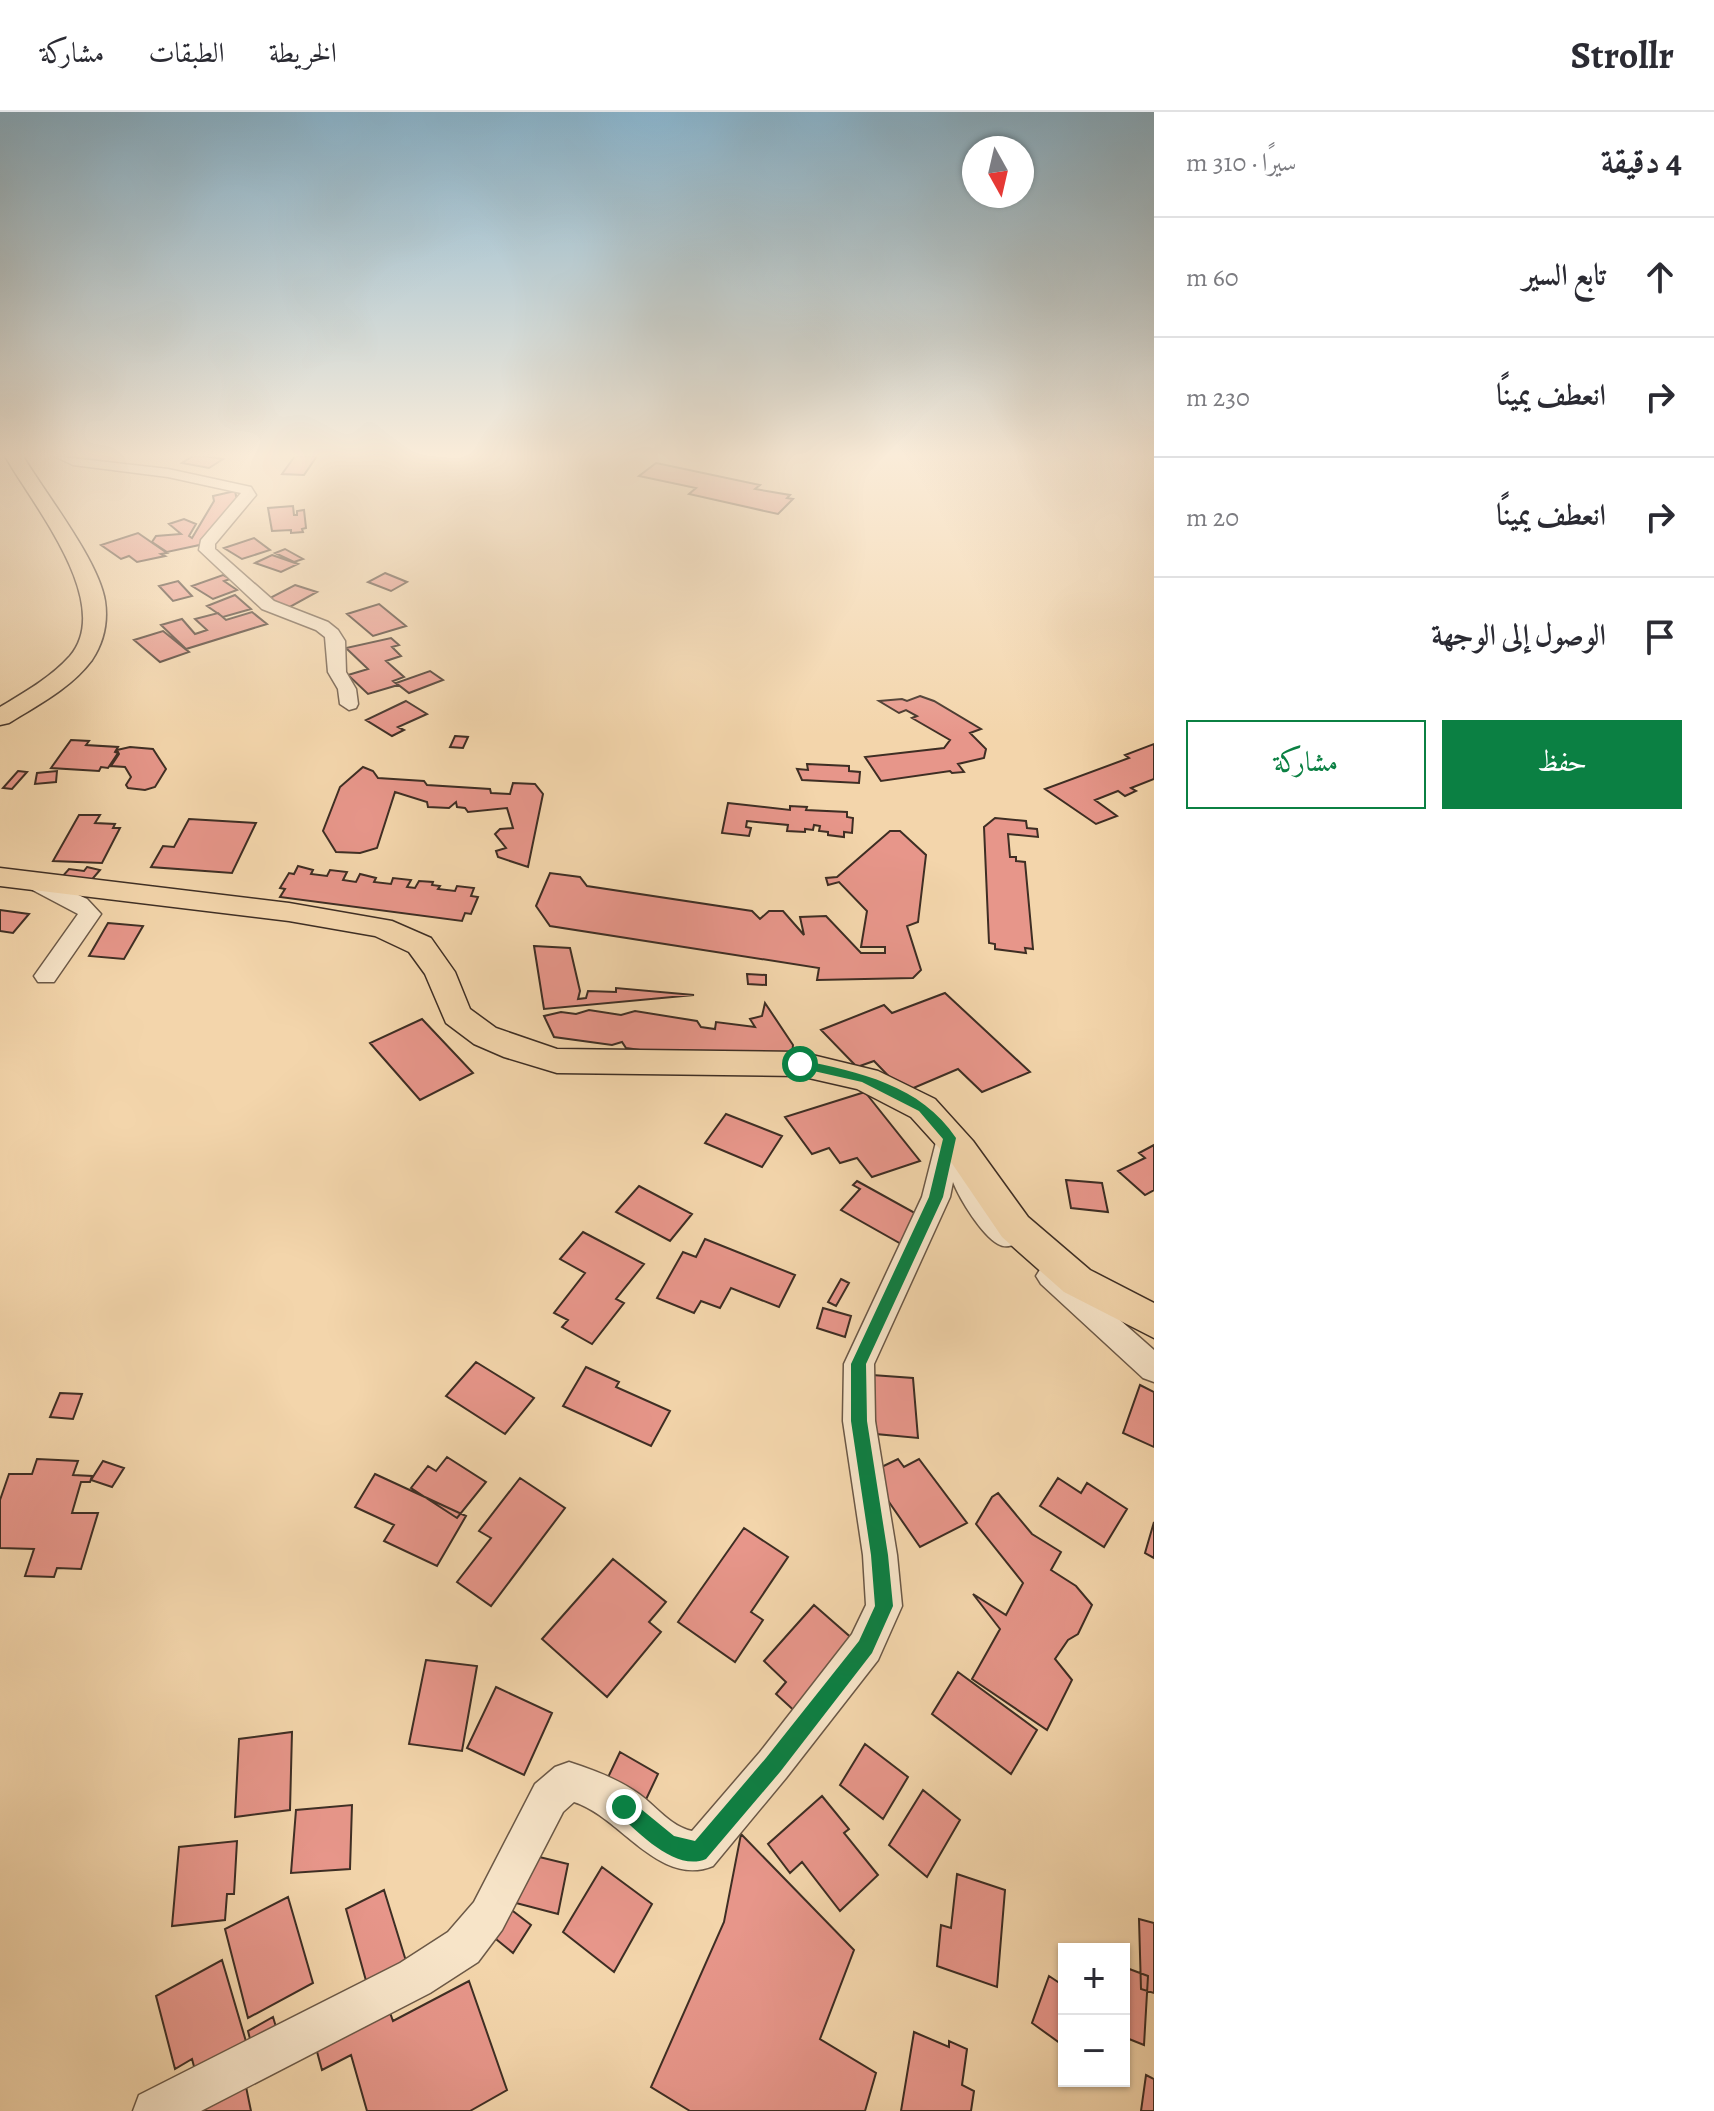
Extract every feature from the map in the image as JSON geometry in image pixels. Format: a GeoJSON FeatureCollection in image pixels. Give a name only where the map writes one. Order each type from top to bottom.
{"type":"FeatureCollection","features":[{"type":"Feature","properties":{"kind":"main road"},"geometry":{"type":"LineString","coordinates":[[0,718],[53,687],[75,667],[91,645],[98,625],[96,604],[87,579],[69,549]]}},
{"type":"Feature","properties":{"kind":"main road"},"geometry":{"type":"LineString","coordinates":[[0,877],[289,912],[382,928],[420,945],[440,972],[457,1015],[485,1036],[515,1049],[557,1061],[800,1064],[866,1079],[923,1108],[950,1138],[1015,1227],[1077,1281],[1154,1322]]}},
{"type":"Feature","properties":{"kind":"street"},"geometry":{"type":"LineString","coordinates":[[207,549],[268,605],[322,626],[332,634],[336,641],[337,672],[347,689],[349,704]]}},
{"type":"Feature","properties":{"kind":"street"},"geometry":{"type":"LineString","coordinates":[[33,881],[48,892],[79,902],[90,914],[46,976]]}},
{"type":"Feature","properties":{"kind":"street"},"geometry":{"type":"LineString","coordinates":[[950,1138],[972,1196],[997,1226],[1154,1369]]}},
{"type":"Feature","properties":{"kind":"street"},"geometry":{"type":"LineString","coordinates":[[155,2111],[415,1978],[463,1947],[488,1916],[549,1798],[569,1781],[591,1788],[624,1807],[669,1845],[699,1852],[773,1765],[865,1647],[884,1606],[880,1555],[859,1421],[859,1364],[936,1197],[950,1138]]}},
{"type":"Feature","properties":{"kind":"building"},"geometry":{"type":"Polygon","coordinates":[[[107,549],[162,549],[167,553],[137,562],[129,556],[121,559],[107,549]]]}},
{"type":"Feature","properties":{"kind":"building"},"geometry":{"type":"Polygon","coordinates":[[[226,549],[270,550],[242,559],[226,549]]]}},
{"type":"Feature","properties":{"kind":"building"},"geometry":{"type":"Polygon","coordinates":[[[286,549],[303,559],[294,562],[275,553],[286,549]]]}},
{"type":"Feature","properties":{"kind":"building"},"geometry":{"type":"Polygon","coordinates":[[[272,555],[298,564],[281,572],[255,563],[272,555]]]}},
{"type":"Feature","properties":{"kind":"building"},"geometry":{"type":"Polygon","coordinates":[[[385,573],[407,582],[391,591],[368,582],[385,573]]]}},
{"type":"Feature","properties":{"kind":"building"},"geometry":{"type":"Polygon","coordinates":[[[223,575],[230,579],[224,581],[237,590],[213,599],[192,586],[223,575]]]}},
{"type":"Feature","properties":{"kind":"building"},"geometry":{"type":"Polygon","coordinates":[[[178,581],[192,596],[173,601],[159,586],[178,581]]]}},
{"type":"Feature","properties":{"kind":"building"},"geometry":{"type":"Polygon","coordinates":[[[295,585],[317,592],[288,608],[266,600],[295,585]]]}},
{"type":"Feature","properties":{"kind":"building"},"geometry":{"type":"Polygon","coordinates":[[[235,595],[251,609],[223,617],[207,606],[235,595]]]}},
{"type":"Feature","properties":{"kind":"building"},"geometry":{"type":"Polygon","coordinates":[[[379,604],[406,626],[373,636],[347,614],[379,604]]]}},
{"type":"Feature","properties":{"kind":"building"},"geometry":{"type":"Polygon","coordinates":[[[252,612],[267,624],[186,649],[161,625],[182,619],[195,634],[207,630],[195,619],[218,613],[226,620],[252,612]]]}},
{"type":"Feature","properties":{"kind":"building"},"geometry":{"type":"Polygon","coordinates":[[[163,631],[189,652],[160,662],[134,640],[163,631]]]}},
{"type":"Feature","properties":{"kind":"building"},"geometry":{"type":"Polygon","coordinates":[[[391,638],[399,645],[392,647],[401,656],[386,661],[404,677],[393,681],[398,685],[368,694],[348,675],[368,669],[346,648],[391,638]]]}},
{"type":"Feature","properties":{"kind":"building"},"geometry":{"type":"Polygon","coordinates":[[[430,671],[443,680],[409,693],[396,683],[430,671]]]}},
{"type":"Feature","properties":{"kind":"building"},"geometry":{"type":"Polygon","coordinates":[[[920,696],[981,729],[970,733],[986,749],[984,758],[958,764],[964,772],[950,771],[881,781],[865,757],[944,748],[950,740],[912,718],[917,716],[906,710],[899,713],[879,701],[907,701],[920,696]]]}},
{"type":"Feature","properties":{"kind":"building"},"geometry":{"type":"Polygon","coordinates":[[[406,701],[427,714],[398,727],[404,730],[392,736],[366,720],[406,701]]]}},
{"type":"Feature","properties":{"kind":"building"},"geometry":{"type":"Polygon","coordinates":[[[455,736],[468,737],[463,748],[450,747],[455,736]]]}},
{"type":"Feature","properties":{"kind":"building"},"geometry":{"type":"Polygon","coordinates":[[[71,740],[89,741],[86,745],[118,747],[115,752],[118,753],[108,768],[101,767],[99,771],[51,768],[71,740]]]}},
{"type":"Feature","properties":{"kind":"building"},"geometry":{"type":"Polygon","coordinates":[[[1154,744],[1154,779],[1131,788],[1136,791],[1125,796],[1118,791],[1095,800],[1117,816],[1096,824],[1045,789],[1129,758],[1125,755],[1154,744]]]}},
{"type":"Feature","properties":{"kind":"building"},"geometry":{"type":"Polygon","coordinates":[[[130,747],[153,749],[166,769],[155,787],[145,790],[128,788],[126,785],[131,777],[125,767],[111,766],[119,754],[117,750],[130,747]]]}},
{"type":"Feature","properties":{"kind":"building"},"geometry":{"type":"Polygon","coordinates":[[[807,764],[849,766],[849,771],[860,772],[859,783],[802,780],[797,769],[808,770],[807,764]]]}},
{"type":"Feature","properties":{"kind":"building"},"geometry":{"type":"Polygon","coordinates":[[[363,767],[373,771],[378,778],[490,789],[491,793],[510,794],[513,783],[535,784],[543,794],[528,867],[498,857],[496,851],[506,848],[495,834],[500,829],[513,828],[507,808],[468,812],[465,808],[457,807],[456,802],[449,808],[428,807],[427,802],[395,792],[377,848],[360,853],[336,852],[323,831],[340,787],[363,767]]]}},
{"type":"Feature","properties":{"kind":"building"},"geometry":{"type":"Polygon","coordinates":[[[18,771],[27,772],[12,789],[3,788],[18,771]]]}},
{"type":"Feature","properties":{"kind":"building"},"geometry":{"type":"Polygon","coordinates":[[[57,771],[56,782],[35,784],[37,773],[57,771]]]}},
{"type":"Feature","properties":{"kind":"building"},"geometry":{"type":"Polygon","coordinates":[[[728,803],[847,812],[847,817],[853,818],[852,833],[844,832],[844,837],[828,835],[828,832],[819,831],[820,826],[814,825],[813,830],[805,829],[805,832],[787,831],[788,825],[747,821],[746,827],[751,828],[749,836],[722,833],[728,803]]]}},
{"type":"Feature","properties":{"kind":"building"},"geometry":{"type":"Polygon","coordinates":[[[79,815],[100,815],[95,823],[115,824],[113,828],[120,828],[102,863],[53,861],[79,815]]]}},
{"type":"Feature","properties":{"kind":"building"},"geometry":{"type":"Polygon","coordinates":[[[995,818],[1026,821],[1027,828],[1037,829],[1038,837],[1008,834],[1010,857],[1025,862],[1033,949],[1025,948],[1026,953],[995,949],[995,944],[989,943],[984,827],[995,818]]]}},
{"type":"Feature","properties":{"kind":"building"},"geometry":{"type":"Polygon","coordinates":[[[189,819],[256,823],[232,873],[151,867],[163,846],[174,847],[189,819]]]}},
{"type":"Feature","properties":{"kind":"building"},"geometry":{"type":"Polygon","coordinates":[[[890,831],[900,831],[926,855],[918,922],[907,926],[921,970],[913,978],[817,980],[819,968],[550,926],[536,906],[550,873],[580,877],[587,886],[752,911],[760,919],[769,911],[783,911],[804,935],[800,917],[826,916],[861,953],[885,953],[885,947],[861,947],[867,911],[839,882],[828,885],[826,878],[837,877],[890,831]]]}},
{"type":"Feature","properties":{"kind":"building"},"geometry":{"type":"Polygon","coordinates":[[[298,866],[313,870],[311,874],[327,876],[330,870],[347,872],[343,880],[356,882],[360,874],[376,878],[374,882],[391,884],[393,878],[411,880],[407,887],[415,888],[419,881],[433,882],[432,885],[440,886],[438,889],[455,891],[457,886],[474,888],[471,896],[478,897],[471,914],[465,913],[462,921],[280,897],[285,889],[280,888],[289,873],[294,874],[298,866]]]}},
{"type":"Feature","properties":{"kind":"building"},"geometry":{"type":"Polygon","coordinates":[[[87,867],[100,870],[89,883],[61,878],[69,869],[84,871],[87,867]]]}},
{"type":"Feature","properties":{"kind":"building"},"geometry":{"type":"Polygon","coordinates":[[[0,910],[29,914],[13,933],[0,931],[0,910]]]}},
{"type":"Feature","properties":{"kind":"building"},"geometry":{"type":"Polygon","coordinates":[[[108,923],[143,926],[124,959],[89,956],[108,923]]]}},
{"type":"Feature","properties":{"kind":"building"},"geometry":{"type":"Polygon","coordinates":[[[534,946],[570,948],[580,991],[578,999],[586,998],[588,991],[616,992],[616,988],[694,995],[544,1009],[534,946]]]}},
{"type":"Feature","properties":{"kind":"building"},"geometry":{"type":"Polygon","coordinates":[[[747,974],[766,975],[766,985],[748,984],[747,974]]]}},
{"type":"Feature","properties":{"kind":"building"},"geometry":{"type":"Polygon","coordinates":[[[945,993],[1030,1072],[982,1092],[958,1069],[904,1092],[874,1061],[857,1067],[821,1030],[884,1005],[892,1013],[945,993]]]}},
{"type":"Feature","properties":{"kind":"building"},"geometry":{"type":"Polygon","coordinates":[[[765,1003],[793,1045],[791,1062],[696,1058],[626,1048],[622,1042],[612,1045],[554,1037],[544,1016],[589,1010],[621,1015],[635,1011],[697,1021],[701,1027],[715,1029],[716,1022],[755,1027],[750,1019],[762,1016],[765,1003]]]}},
{"type":"Feature","properties":{"kind":"building"},"geometry":{"type":"Polygon","coordinates":[[[422,1019],[473,1073],[420,1100],[370,1043],[422,1019]]]}},
{"type":"Feature","properties":{"kind":"building"},"geometry":{"type":"Polygon","coordinates":[[[865,1092],[920,1161],[872,1177],[857,1158],[840,1163],[829,1148],[812,1154],[785,1117],[865,1092]]]}},
{"type":"Feature","properties":{"kind":"building"},"geometry":{"type":"Polygon","coordinates":[[[726,1114],[782,1136],[762,1167],[705,1143],[726,1114]]]}},
{"type":"Feature","properties":{"kind":"building"},"geometry":{"type":"Polygon","coordinates":[[[1154,1145],[1154,1190],[1145,1195],[1118,1171],[1145,1158],[1139,1153],[1154,1145]]]}},
{"type":"Feature","properties":{"kind":"building"},"geometry":{"type":"Polygon","coordinates":[[[1066,1180],[1102,1183],[1108,1212],[1071,1208],[1066,1180]]]}},
{"type":"Feature","properties":{"kind":"building"},"geometry":{"type":"Polygon","coordinates":[[[857,1181],[924,1218],[903,1245],[841,1210],[860,1189],[853,1185],[857,1181]]]}},
{"type":"Feature","properties":{"kind":"building"},"geometry":{"type":"Polygon","coordinates":[[[639,1186],[692,1214],[670,1241],[616,1212],[639,1186]]]}},
{"type":"Feature","properties":{"kind":"building"},"geometry":{"type":"Polygon","coordinates":[[[583,1232],[644,1264],[616,1299],[624,1303],[592,1344],[562,1327],[568,1320],[554,1313],[585,1273],[560,1259],[583,1232]]]}},
{"type":"Feature","properties":{"kind":"building"},"geometry":{"type":"Polygon","coordinates":[[[705,1239],[795,1275],[779,1307],[731,1288],[720,1308],[701,1301],[694,1313],[657,1298],[683,1252],[696,1257],[705,1239]]]}},
{"type":"Feature","properties":{"kind":"building"},"geometry":{"type":"Polygon","coordinates":[[[841,1279],[849,1283],[836,1306],[828,1302],[841,1279]]]}},
{"type":"Feature","properties":{"kind":"building"},"geometry":{"type":"Polygon","coordinates":[[[823,1308],[851,1316],[845,1337],[817,1328],[823,1308]]]}},
{"type":"Feature","properties":{"kind":"building"},"geometry":{"type":"Polygon","coordinates":[[[476,1362],[534,1398],[505,1434],[446,1396],[476,1362]]]}},
{"type":"Feature","properties":{"kind":"building"},"geometry":{"type":"Polygon","coordinates":[[[586,1367],[619,1382],[616,1387],[670,1411],[651,1446],[563,1406],[586,1367]]]}},
{"type":"Feature","properties":{"kind":"building"},"geometry":{"type":"Polygon","coordinates":[[[872,1375],[913,1378],[918,1438],[876,1434],[872,1375]]]}},
{"type":"Feature","properties":{"kind":"building"},"geometry":{"type":"Polygon","coordinates":[[[1140,1385],[1154,1392],[1154,1447],[1123,1433],[1140,1385]]]}},
{"type":"Feature","properties":{"kind":"building"},"geometry":{"type":"Polygon","coordinates":[[[60,1393],[82,1394],[73,1419],[50,1417],[60,1393]]]}},
{"type":"Feature","properties":{"kind":"building"},"geometry":{"type":"Polygon","coordinates":[[[447,1457],[486,1482],[457,1518],[411,1488],[428,1466],[436,1471],[447,1457]]]}},
{"type":"Feature","properties":{"kind":"building"},"geometry":{"type":"Polygon","coordinates":[[[37,1459],[78,1461],[73,1475],[92,1476],[90,1482],[81,1482],[72,1513],[98,1513],[81,1569],[57,1568],[54,1577],[25,1576],[34,1549],[0,1548],[0,1500],[9,1474],[32,1474],[37,1459]]]}},
{"type":"Feature","properties":{"kind":"building"},"geometry":{"type":"Polygon","coordinates":[[[898,1459],[904,1467],[919,1459],[967,1523],[920,1547],[869,1473],[898,1459]]]}},
{"type":"Feature","properties":{"kind":"building"},"geometry":{"type":"Polygon","coordinates":[[[103,1461],[124,1468],[112,1487],[91,1480],[103,1461]]]}},
{"type":"Feature","properties":{"kind":"building"},"geometry":{"type":"Polygon","coordinates":[[[375,1474],[466,1516],[437,1566],[384,1541],[394,1525],[355,1507],[375,1474]]]}},
{"type":"Feature","properties":{"kind":"building"},"geometry":{"type":"Polygon","coordinates":[[[520,1478],[565,1508],[491,1606],[457,1582],[491,1538],[479,1531],[520,1478]]]}},
{"type":"Feature","properties":{"kind":"building"},"geometry":{"type":"Polygon","coordinates":[[[1058,1478],[1081,1493],[1087,1483],[1127,1509],[1104,1547],[1040,1506],[1058,1478]]]}},
{"type":"Feature","properties":{"kind":"building"},"geometry":{"type":"Polygon","coordinates":[[[998,1493],[1032,1534],[1061,1552],[1051,1570],[1076,1586],[1092,1605],[1078,1634],[1068,1640],[1055,1659],[1072,1680],[1047,1730],[972,1679],[1000,1629],[973,1594],[1006,1615],[1023,1583],[976,1524],[992,1497],[998,1493]]]}},
{"type":"Feature","properties":{"kind":"building"},"geometry":{"type":"Polygon","coordinates":[[[1154,1522],[1154,1558],[1145,1553],[1154,1522]]]}},
{"type":"Feature","properties":{"kind":"building"},"geometry":{"type":"Polygon","coordinates":[[[744,1528],[788,1557],[751,1612],[763,1620],[735,1662],[678,1622],[744,1528]]]}},
{"type":"Feature","properties":{"kind":"building"},"geometry":{"type":"Polygon","coordinates":[[[613,1559],[666,1602],[649,1622],[661,1632],[607,1697],[542,1639],[613,1559]]]}},
{"type":"Feature","properties":{"kind":"building"},"geometry":{"type":"Polygon","coordinates":[[[814,1605],[855,1641],[799,1715],[776,1694],[786,1682],[764,1661],[814,1605]]]}},
{"type":"Feature","properties":{"kind":"building"},"geometry":{"type":"Polygon","coordinates":[[[426,1660],[477,1666],[462,1751],[409,1744],[426,1660]]]}},
{"type":"Feature","properties":{"kind":"building"},"geometry":{"type":"Polygon","coordinates":[[[958,1672],[1037,1730],[1011,1774],[932,1714],[958,1672]]]}},
{"type":"Feature","properties":{"kind":"building"},"geometry":{"type":"Polygon","coordinates":[[[496,1687],[552,1713],[524,1775],[467,1748],[496,1687]]]}},
{"type":"Feature","properties":{"kind":"building"},"geometry":{"type":"Polygon","coordinates":[[[292,1732],[290,1810],[235,1817],[239,1739],[292,1732]]]}},
{"type":"Feature","properties":{"kind":"building"},"geometry":{"type":"Polygon","coordinates":[[[865,1744],[908,1777],[883,1819],[840,1785],[865,1744]]]}},
{"type":"Feature","properties":{"kind":"building"},"geometry":{"type":"Polygon","coordinates":[[[620,1752],[658,1774],[641,1810],[603,1788],[620,1752]]]}},
{"type":"Feature","properties":{"kind":"building"},"geometry":{"type":"Polygon","coordinates":[[[923,1790],[960,1820],[927,1877],[889,1845],[923,1790]]]}},
{"type":"Feature","properties":{"kind":"building"},"geometry":{"type":"Polygon","coordinates":[[[822,1796],[849,1829],[844,1833],[878,1875],[840,1911],[802,1862],[790,1873],[768,1844],[822,1796]]]}},
{"type":"Feature","properties":{"kind":"building"},"geometry":{"type":"Polygon","coordinates":[[[352,1805],[350,1869],[291,1873],[296,1810],[352,1805]]]}},
{"type":"Feature","properties":{"kind":"building"},"geometry":{"type":"Polygon","coordinates":[[[741,1834],[854,1950],[820,2039],[876,2073],[865,2111],[690,2111],[651,2087],[724,1922],[741,1834]]]}},
{"type":"Feature","properties":{"kind":"building"},"geometry":{"type":"Polygon","coordinates":[[[237,1841],[234,1894],[227,1894],[225,1920],[172,1926],[179,1847],[237,1841]]]}},
{"type":"Feature","properties":{"kind":"building"},"geometry":{"type":"Polygon","coordinates":[[[527,1854],[568,1864],[558,1914],[516,1903],[527,1854]]]}},
{"type":"Feature","properties":{"kind":"building"},"geometry":{"type":"Polygon","coordinates":[[[602,1867],[652,1904],[614,1972],[563,1932],[602,1867]]]}},
{"type":"Feature","properties":{"kind":"building"},"geometry":{"type":"Polygon","coordinates":[[[957,1874],[1005,1890],[997,1987],[937,1966],[941,1925],[951,1928],[957,1874]]]}},
{"type":"Feature","properties":{"kind":"building"},"geometry":{"type":"Polygon","coordinates":[[[384,1890],[410,1974],[370,1995],[346,1909],[384,1890]]]}},
{"type":"Feature","properties":{"kind":"building"},"geometry":{"type":"Polygon","coordinates":[[[288,1897],[313,1983],[248,2018],[225,1929],[288,1897]]]}},
{"type":"Feature","properties":{"kind":"building"},"geometry":{"type":"Polygon","coordinates":[[[509,1908],[531,1925],[513,1953],[491,1935],[509,1908]]]}},
{"type":"Feature","properties":{"kind":"building"},"geometry":{"type":"Polygon","coordinates":[[[1139,1919],[1154,1923],[1154,1993],[1141,1989],[1139,1919]]]}},
{"type":"Feature","properties":{"kind":"building"},"geometry":{"type":"Polygon","coordinates":[[[222,1960],[250,2055],[199,2085],[192,2059],[175,2069],[156,1996],[222,1960]]]}},
{"type":"Feature","properties":{"kind":"building"},"geometry":{"type":"Polygon","coordinates":[[[1130,1969],[1148,1976],[1144,2045],[1130,2039],[1130,1969]]]}},
{"type":"Feature","properties":{"kind":"building"},"geometry":{"type":"Polygon","coordinates":[[[1049,1976],[1058,1982],[1058,2042],[1032,2023],[1049,1976]]]}},
{"type":"Feature","properties":{"kind":"building"},"geometry":{"type":"Polygon","coordinates":[[[469,1981],[507,2090],[470,2111],[367,2111],[351,2055],[322,2070],[316,2048],[389,2010],[393,2021],[469,1981]]]}},
{"type":"Feature","properties":{"kind":"building"},"geometry":{"type":"Polygon","coordinates":[[[273,2017],[279,2037],[253,2051],[248,2031],[273,2017]]]}},
{"type":"Feature","properties":{"kind":"building"},"geometry":{"type":"Polygon","coordinates":[[[914,2032],[949,2047],[949,2041],[967,2049],[962,2085],[974,2091],[971,2111],[901,2111],[914,2032]]]}},
{"type":"Feature","properties":{"kind":"building"},"geometry":{"type":"Polygon","coordinates":[[[1146,2075],[1154,2079],[1154,2111],[1141,2111],[1146,2075]]]}},
{"type":"Feature","properties":{"kind":"building"},"geometry":{"type":"Polygon","coordinates":[[[244,2077],[251,2111],[177,2111],[244,2077]]]}},
{"type":"Feature","properties":{"kind":"route"},"geometry":{"type":"LineString","coordinates":[[624,1807],[669,1845],[699,1852],[773,1765],[865,1647],[884,1606],[880,1555],[859,1421],[859,1364],[936,1197],[950,1138],[923,1108],[866,1079],[800,1064]]}}]}
